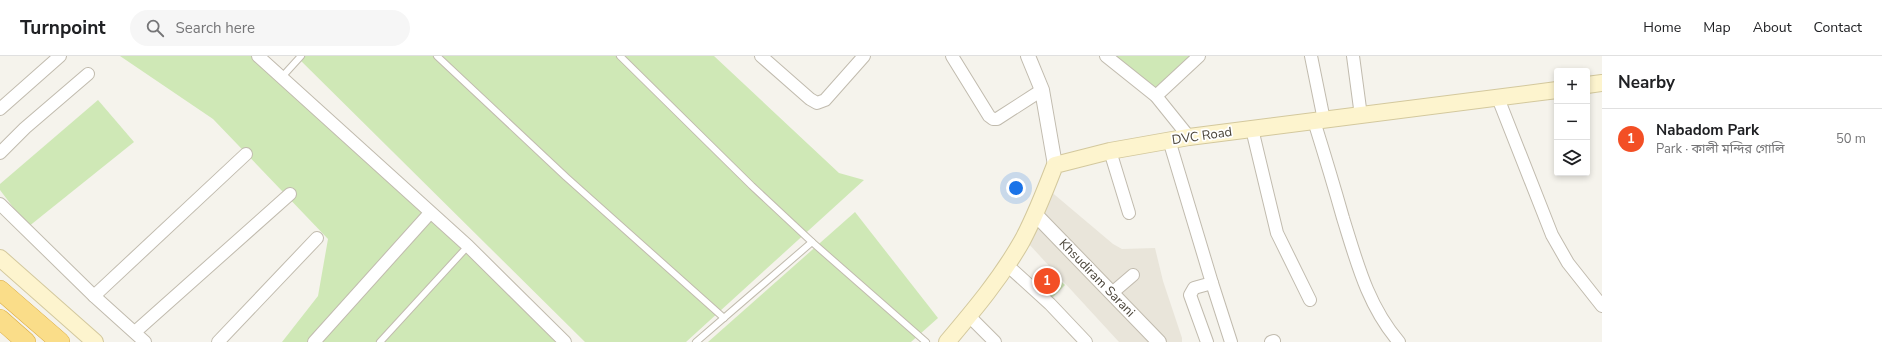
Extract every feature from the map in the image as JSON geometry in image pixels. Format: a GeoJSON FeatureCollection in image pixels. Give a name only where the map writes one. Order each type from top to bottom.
{"type":"FeatureCollection","features":[{"type":"Feature","properties":{"kind":"highway"},"geometry":{"type":"LineString","coordinates":[[0,290],[60,342]]}},
{"type":"Feature","properties":{"kind":"highway"},"geometry":{"type":"LineString","coordinates":[[0,319],[26,342]]}},
{"type":"Feature","properties":{"kind":"main road"},"geometry":{"type":"LineString","coordinates":[[1590,85],[1602,83]]}},
{"type":"Feature","properties":{"kind":"main road","name":"DVC Road"},"geometry":{"type":"LineString","coordinates":[[1055,165],[1110,151],[1189,137],[1554,90]]}},
{"type":"Feature","properties":{"kind":"main road"},"geometry":{"type":"LineString","coordinates":[[947,342],[994,285],[1022,241],[1055,165]]}},
{"type":"Feature","properties":{"kind":"main road"},"geometry":{"type":"LineString","coordinates":[[0,258],[95,342]]}},
{"type":"Feature","properties":{"kind":"street"},"geometry":{"type":"LineString","coordinates":[[0,109],[60,56]]}},
{"type":"Feature","properties":{"kind":"street"},"geometry":{"type":"LineString","coordinates":[[258,56],[468,246],[565,342]]}},
{"type":"Feature","properties":{"kind":"street"},"geometry":{"type":"LineString","coordinates":[[761,56],[810,99],[817,102],[825,100],[864,56]]}},
{"type":"Feature","properties":{"kind":"street"},"geometry":{"type":"LineString","coordinates":[[952,56],[989,116],[993,119],[997,119],[1042,90]]}},
{"type":"Feature","properties":{"kind":"street"},"geometry":{"type":"LineString","coordinates":[[1028,56],[1042,90],[1055,165]]}},
{"type":"Feature","properties":{"kind":"street"},"geometry":{"type":"LineString","coordinates":[[1106,56],[1156,96],[1189,137]]}},
{"type":"Feature","properties":{"kind":"street"},"geometry":{"type":"LineString","coordinates":[[1156,96],[1199,56]]}},
{"type":"Feature","properties":{"kind":"street"},"geometry":{"type":"LineString","coordinates":[[1311,56],[1319,121],[1360,274],[1372,304],[1387,328],[1399,342]]}},
{"type":"Feature","properties":{"kind":"street"},"geometry":{"type":"LineString","coordinates":[[1353,56],[1361,116]]}},
{"type":"Feature","properties":{"kind":"street"},"geometry":{"type":"LineString","coordinates":[[0,153],[25,128],[88,74]]}},
{"type":"Feature","properties":{"kind":"street"},"geometry":{"type":"LineString","coordinates":[[1498,98],[1552,235],[1568,263],[1602,306]]}},
{"type":"Feature","properties":{"kind":"street"},"geometry":{"type":"LineString","coordinates":[[1252,129],[1277,233],[1310,300]]}},
{"type":"Feature","properties":{"kind":"street"},"geometry":{"type":"LineString","coordinates":[[1170,140],[1231,342]]}},
{"type":"Feature","properties":{"kind":"street"},"geometry":{"type":"LineString","coordinates":[[1110,151],[1129,213]]}},
{"type":"Feature","properties":{"kind":"street"},"geometry":{"type":"LineString","coordinates":[[94,296],[246,154]]}},
{"type":"Feature","properties":{"kind":"street"},"geometry":{"type":"LineString","coordinates":[[134,332],[290,194]]}},
{"type":"Feature","properties":{"kind":"street"},"geometry":{"type":"LineString","coordinates":[[0,204],[94,296],[145,342]]}},
{"type":"Feature","properties":{"kind":"street"},"geometry":{"type":"LineString","coordinates":[[314,342],[430,213]]}},
{"type":"Feature","properties":{"kind":"street","name":"Khsudiram Sarani"},"geometry":{"type":"LineString","coordinates":[[1035,214],[1159,342]]}},
{"type":"Feature","properties":{"kind":"street"},"geometry":{"type":"LineString","coordinates":[[218,342],[317,238]]}},
{"type":"Feature","properties":{"kind":"street"},"geometry":{"type":"LineString","coordinates":[[1007,265],[1048,302],[1086,342]]}},
{"type":"Feature","properties":{"kind":"street"},"geometry":{"type":"LineString","coordinates":[[1112,293],[1133,274]]}},
{"type":"Feature","properties":{"kind":"street"},"geometry":{"type":"LineString","coordinates":[[1207,342],[1190,294],[1194,288],[1212,283]]}},
{"type":"Feature","properties":{"kind":"street"},"geometry":{"type":"LineString","coordinates":[[969,316],[995,342]]}},
{"type":"Feature","properties":{"kind":"lane"},"geometry":{"type":"LineString","coordinates":[[282,78],[302,56]]}},
{"type":"Feature","properties":{"kind":"lane"},"geometry":{"type":"LineString","coordinates":[[437,56],[560,172],[724,318]]}},
{"type":"Feature","properties":{"kind":"lane"},"geometry":{"type":"LineString","coordinates":[[620,56],[812,242],[926,342]]}},
{"type":"Feature","properties":{"kind":"lane"},"geometry":{"type":"LineString","coordinates":[[696,342],[812,242]]}},
{"type":"Feature","properties":{"kind":"lane"},"geometry":{"type":"LineString","coordinates":[[380,342],[468,246]]}},
{"type":"Feature","properties":{"kind":"shaded area"},"geometry":{"type":"Polygon","coordinates":[[[1049,190],[1113,244],[1122,249],[1155,248],[1163,281],[1182,342],[1119,342],[1028,243],[1049,190]]]}},
{"type":"Feature","properties":{"kind":"green space"},"geometry":{"type":"Polygon","coordinates":[[[120,56],[264,56],[559,342],[282,342],[318,296],[328,239],[213,119],[120,56]]]}},
{"type":"Feature","properties":{"kind":"green space"},"geometry":{"type":"Polygon","coordinates":[[[296,56],[714,56],[839,173],[864,180],[686,342],[585,342],[296,56]]]}},
{"type":"Feature","properties":{"kind":"green space"},"geometry":{"type":"Polygon","coordinates":[[[1115,56],[1190,56],[1154,89],[1115,56]]]}},
{"type":"Feature","properties":{"kind":"green space"},"geometry":{"type":"Polygon","coordinates":[[[98,100],[134,142],[28,227],[0,190],[0,184],[98,100]]]}},
{"type":"Feature","properties":{"kind":"green space"},"geometry":{"type":"Polygon","coordinates":[[[855,212],[938,318],[911,342],[708,342],[855,212]]]}},
{"type":"Feature","properties":{"kind":"green space"},"geometry":{"type":"Polygon","coordinates":[[[1046,268],[1065,285],[1048,302],[1030,285],[1046,268]]]}},
{"type":"Feature","properties":{"kind":"place","name":"Nabadom Park"},"geometry":{"type":"Point","coordinates":[1047,281]}}]}
